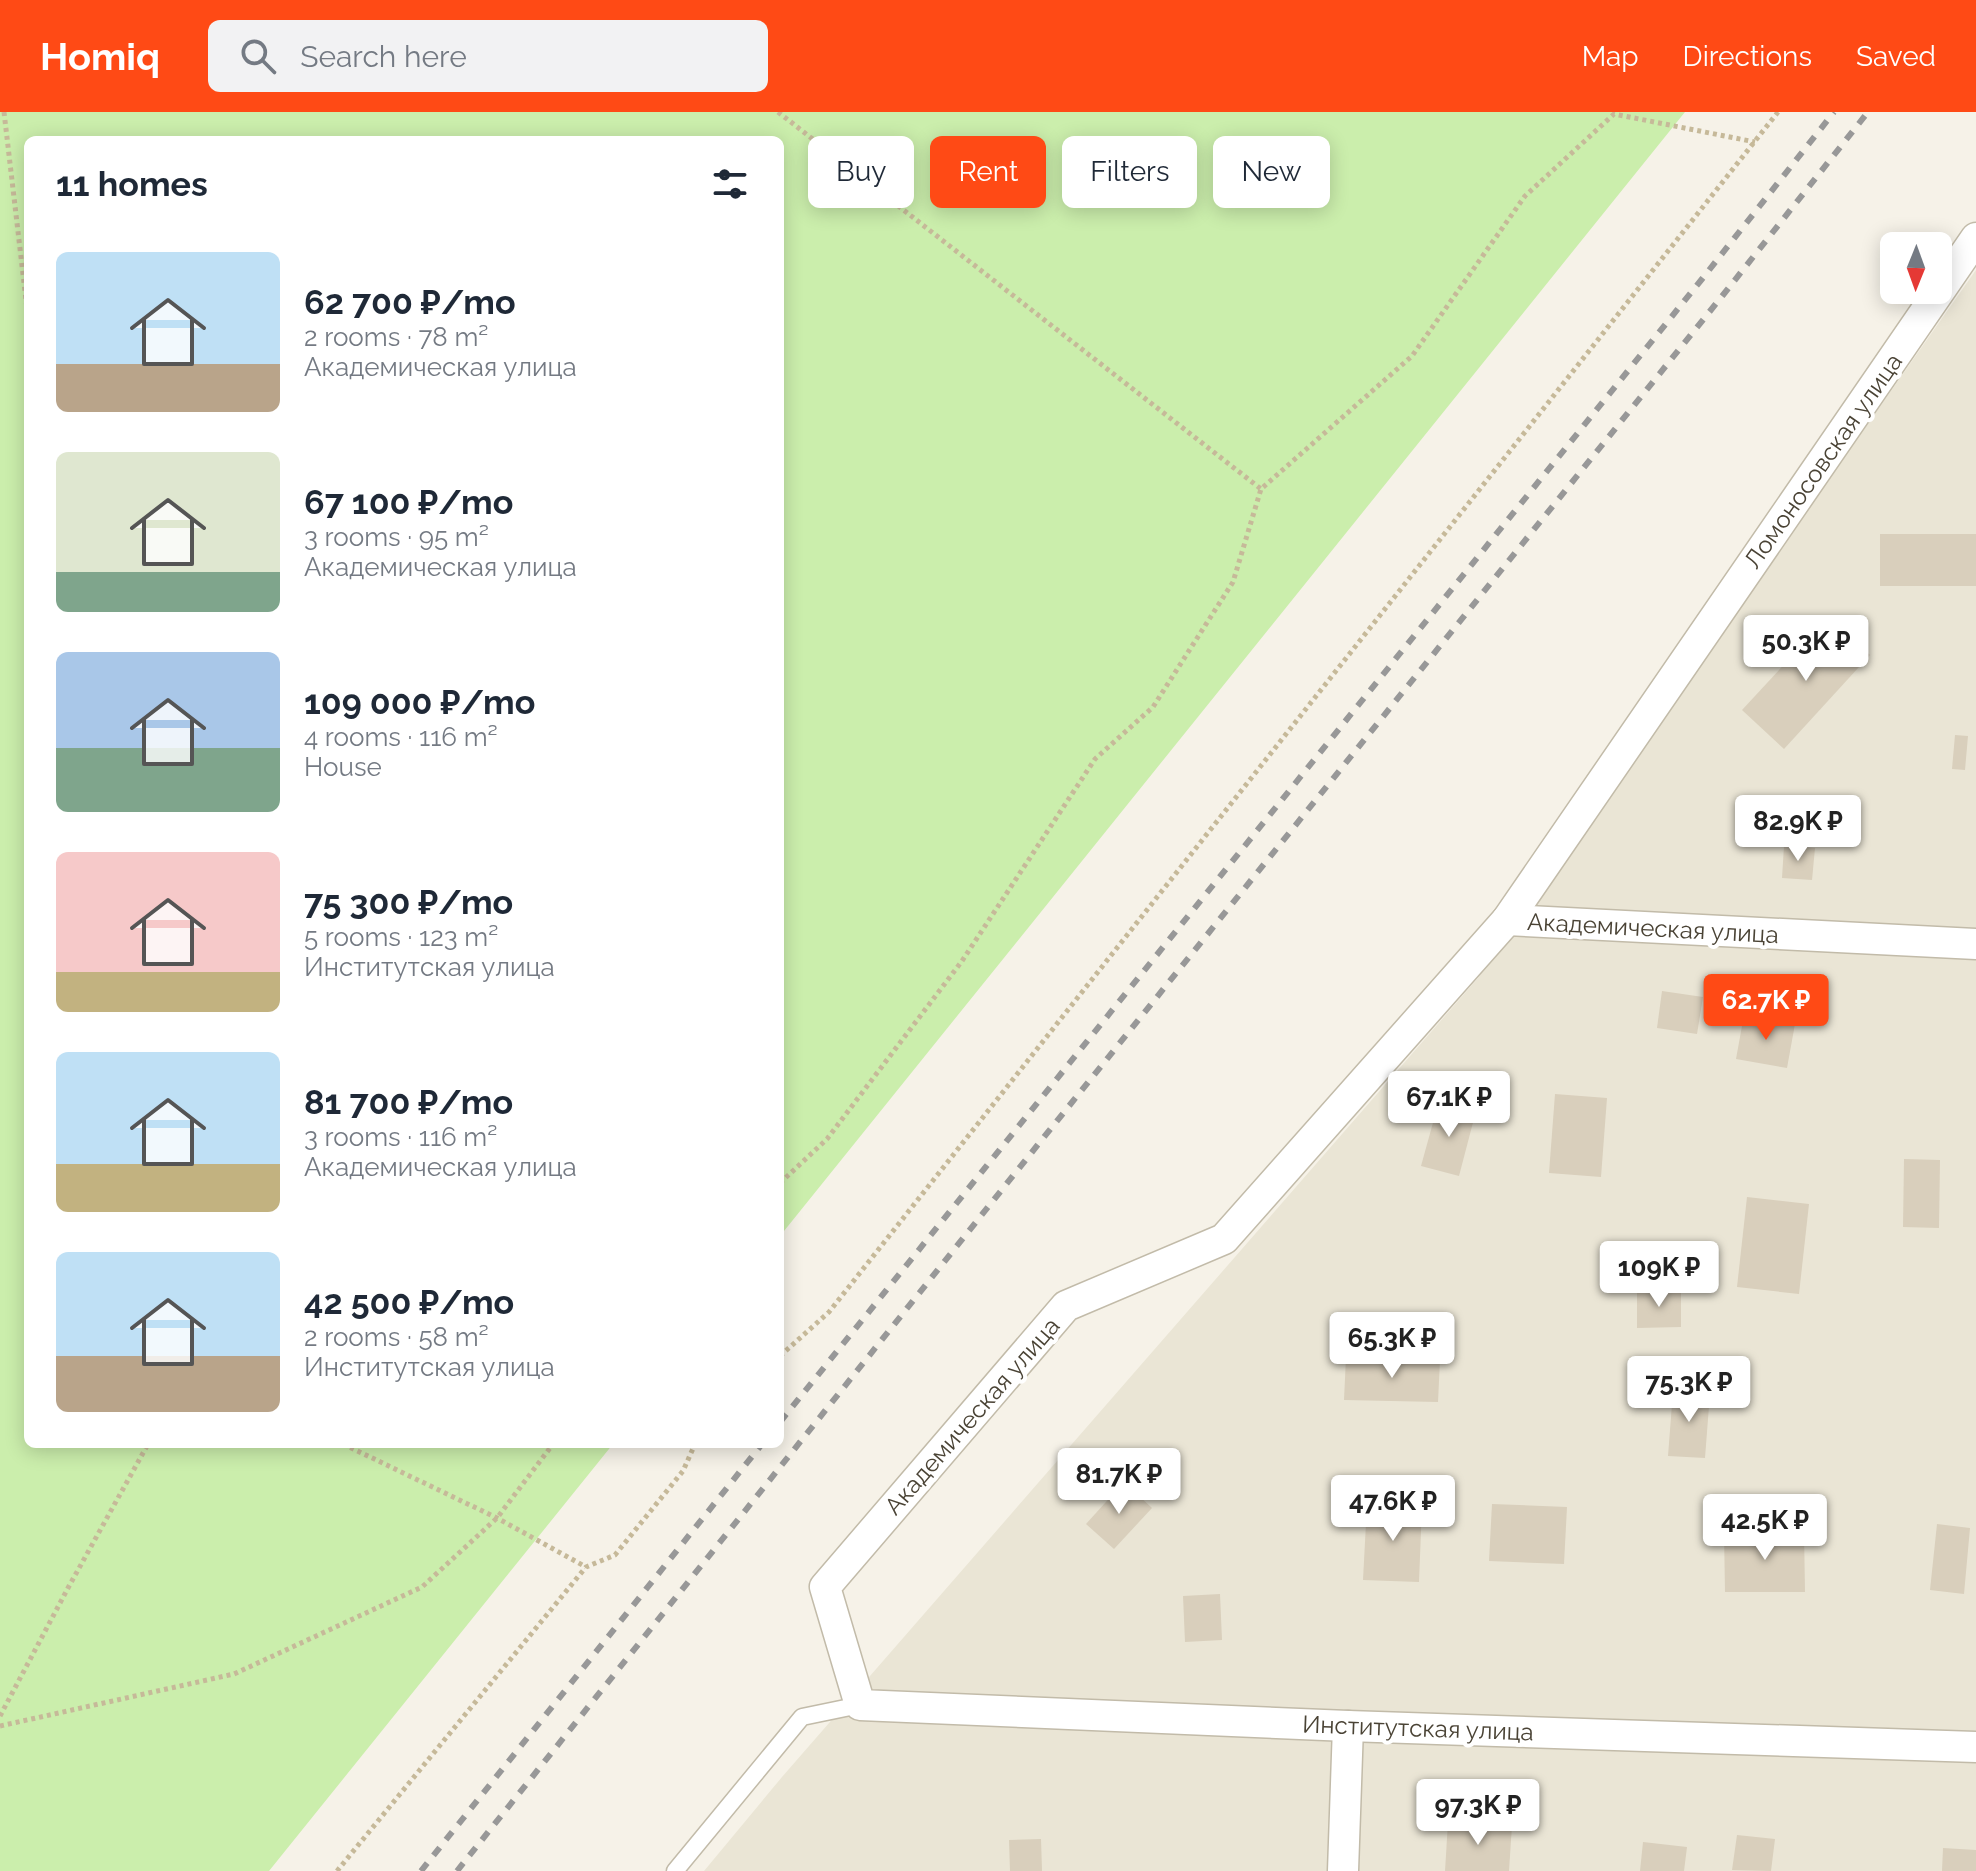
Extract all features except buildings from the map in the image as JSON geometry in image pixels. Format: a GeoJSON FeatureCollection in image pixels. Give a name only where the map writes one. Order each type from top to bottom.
{"type":"FeatureCollection","features":[{"type":"Feature","properties":{"kind":"street","name":"Ломоносовская улица"},"geometry":{"type":"LineString","coordinates":[[1507,920],[1976,238]]}},
{"type":"Feature","properties":{"kind":"street","name":"Академическая улица"},"geometry":{"type":"LineString","coordinates":[[860,1705],[825,1587],[1066,1306],[1224,1239],[1507,920],[1976,944]]}},
{"type":"Feature","properties":{"kind":"street","name":"Институтская улица"},"geometry":{"type":"LineString","coordinates":[[860,1705],[1348,1726],[1976,1747]]}},
{"type":"Feature","properties":{"kind":"street"},"geometry":{"type":"LineString","coordinates":[[1343,1871],[1348,1726]]}},
{"type":"Feature","properties":{"kind":"lane"},"geometry":{"type":"LineString","coordinates":[[675,1871],[802,1717],[860,1705]]}},
{"type":"Feature","properties":{"kind":"path"},"geometry":{"type":"LineString","coordinates":[[4,112],[24,283]]}},
{"type":"Feature","properties":{"kind":"path"},"geometry":{"type":"LineString","coordinates":[[778,112],[1261,489]]}},
{"type":"Feature","properties":{"kind":"path"},"geometry":{"type":"LineString","coordinates":[[784,1352],[829,1312],[1778,112]]}},
{"type":"Feature","properties":{"kind":"path"},"geometry":{"type":"LineString","coordinates":[[784,1179],[827,1139],[962,961],[1095,759],[1153,707],[1233,582],[1261,489],[1412,356],[1525,196],[1615,113],[1755,142]]}},
{"type":"Feature","properties":{"kind":"path"},"geometry":{"type":"LineString","coordinates":[[0,1716],[146,1448]]}},
{"type":"Feature","properties":{"kind":"path"},"geometry":{"type":"LineString","coordinates":[[351,1448],[497,1518],[586,1567]]}},
{"type":"Feature","properties":{"kind":"path"},"geometry":{"type":"LineString","coordinates":[[0,1726],[234,1674],[422,1587],[497,1518],[550,1448]]}},
{"type":"Feature","properties":{"kind":"path"},"geometry":{"type":"LineString","coordinates":[[337,1871],[586,1567],[615,1555],[683,1471],[693,1448]]}},
{"type":"Feature","properties":{"kind":"shaded area"},"geometry":{"type":"Polygon","coordinates":[[[1976,270],[1976,1871],[704,1871],[782,1777],[1478,978],[1976,270]]]}},
{"type":"Feature","properties":{"kind":"green space"},"geometry":{"type":"Polygon","coordinates":[[[0,112],[1685,112],[784,1231],[784,136],[24,136],[24,1448],[610,1448],[269,1871],[0,1871],[0,112]]]}},
{"type":"Feature","properties":{"kind":"railway"},"geometry":{"type":"LineString","coordinates":[[784,1417],[1834,112]]}},
{"type":"Feature","properties":{"kind":"railway"},"geometry":{"type":"LineString","coordinates":[[457,1871],[1868,112]]}},
{"type":"Feature","properties":{"kind":"railway"},"geometry":{"type":"LineString","coordinates":[[421,1871],[759,1448]]}}]}
